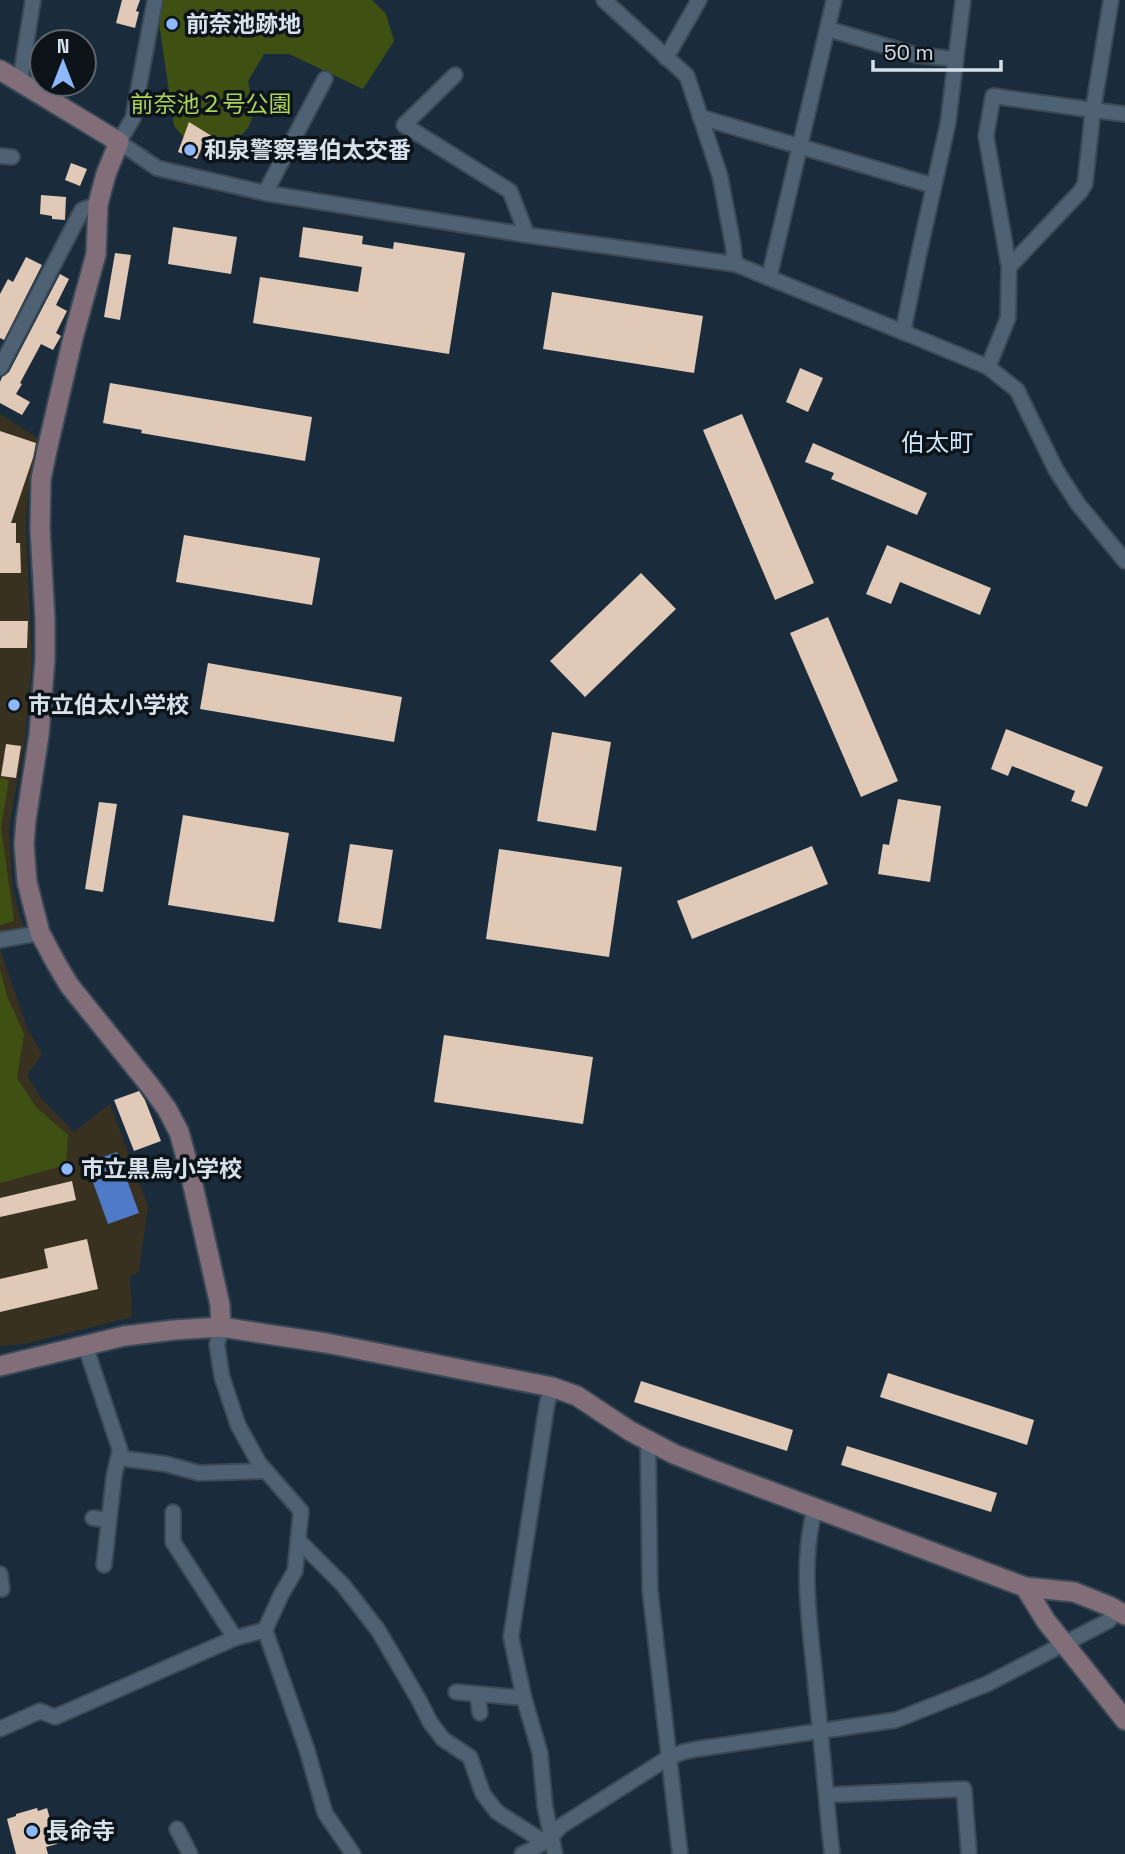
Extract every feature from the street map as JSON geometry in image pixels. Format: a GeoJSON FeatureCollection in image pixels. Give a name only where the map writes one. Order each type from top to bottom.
{"type":"FeatureCollection","features":[{"type":"Feature","properties":{"kind":"street"},"geometry":{"type":"LineString","coordinates":[[20,82],[33,0]]}},
{"type":"Feature","properties":{"kind":"street"},"geometry":{"type":"LineString","coordinates":[[155,0],[133,118],[106,174],[97,204],[96,254],[73,338],[41,479],[40,529],[46,659],[26,820],[24,844],[27,882],[40,933],[69,985],[151,1087],[167,1109],[178,1132],[189,1168],[220,1305],[222,1327],[217,1345],[222,1377],[239,1425],[259,1463],[301,1511],[295,1571],[265,1630],[307,1750],[325,1812],[352,1854]]}},
{"type":"Feature","properties":{"kind":"street"},"geometry":{"type":"LineString","coordinates":[[604,0],[687,76],[720,176],[735,264]]}},
{"type":"Feature","properties":{"kind":"street"},"geometry":{"type":"LineString","coordinates":[[666,58],[699,0]]}},
{"type":"Feature","properties":{"kind":"street"},"geometry":{"type":"LineString","coordinates":[[769,278],[834,0]]}},
{"type":"Feature","properties":{"kind":"street"},"geometry":{"type":"LineString","coordinates":[[903,332],[948,123],[963,0]]}},
{"type":"Feature","properties":{"kind":"street"},"geometry":{"type":"LineString","coordinates":[[1009,267],[1085,184],[1093,110],[1111,0]]}},
{"type":"Feature","properties":{"kind":"street"},"geometry":{"type":"LineString","coordinates":[[828,29],[916,55],[956,59]]}},
{"type":"Feature","properties":{"kind":"street"},"geometry":{"type":"LineString","coordinates":[[0,70],[120,142],[157,168],[265,193],[527,235],[735,264],[988,367],[1017,390],[1056,470],[1078,504],[1125,561]]}},
{"type":"Feature","properties":{"kind":"street"},"geometry":{"type":"LineString","coordinates":[[455,75],[404,125],[510,191],[527,235]]}},
{"type":"Feature","properties":{"kind":"street"},"geometry":{"type":"LineString","coordinates":[[265,193],[325,79]]}},
{"type":"Feature","properties":{"kind":"street"},"geometry":{"type":"LineString","coordinates":[[988,367],[1008,318],[1009,267],[986,136],[993,96],[1125,114]]}},
{"type":"Feature","properties":{"kind":"street"},"geometry":{"type":"LineString","coordinates":[[700,117],[934,186]]}},
{"type":"Feature","properties":{"kind":"street"},"geometry":{"type":"LineString","coordinates":[[0,368],[82,210],[97,204]]}},
{"type":"Feature","properties":{"kind":"street"},"geometry":{"type":"LineString","coordinates":[[0,940],[40,933]]}},
{"type":"Feature","properties":{"kind":"street"},"geometry":{"type":"LineString","coordinates":[[0,1366],[124,1336],[174,1329],[222,1327],[326,1343],[552,1387],[577,1396],[630,1432],[714,1470],[1025,1587],[1074,1592],[1121,1613]]}},
{"type":"Feature","properties":{"kind":"street"},"geometry":{"type":"LineString","coordinates":[[85,1345],[120,1451],[114,1476],[104,1565]]}},
{"type":"Feature","properties":{"kind":"street"},"geometry":{"type":"LineString","coordinates":[[552,1387],[547,1404],[511,1637],[524,1698],[540,1753],[545,1807],[555,1854]]}},
{"type":"Feature","properties":{"kind":"street"},"geometry":{"type":"LineString","coordinates":[[648,1441],[650,1590],[680,1854]]}},
{"type":"Feature","properties":{"kind":"street"},"geometry":{"type":"LineString","coordinates":[[119,1458],[166,1464],[199,1473],[266,1471]]}},
{"type":"Feature","properties":{"kind":"street"},"geometry":{"type":"LineString","coordinates":[[815,1508],[807,1562],[808,1608],[832,1854]]}},
{"type":"Feature","properties":{"kind":"street"},"geometry":{"type":"LineString","coordinates":[[173,1512],[173,1542],[235,1638]]}},
{"type":"Feature","properties":{"kind":"street"},"geometry":{"type":"LineString","coordinates":[[93,1518],[109,1520]]}},
{"type":"Feature","properties":{"kind":"street"},"geometry":{"type":"LineString","coordinates":[[298,1540],[343,1585],[378,1630],[430,1722],[443,1739],[470,1757],[483,1794],[497,1812],[541,1840],[552,1838]]}},
{"type":"Feature","properties":{"kind":"street"},"geometry":{"type":"LineString","coordinates":[[0,1573],[0,1589]]}},
{"type":"Feature","properties":{"kind":"street"},"geometry":{"type":"LineString","coordinates":[[1025,1587],[1046,1621],[1125,1720]]}},
{"type":"Feature","properties":{"kind":"street"},"geometry":{"type":"LineString","coordinates":[[522,1854],[552,1838],[561,1826],[668,1758],[697,1749],[896,1720],[987,1684],[1121,1613]]}},
{"type":"Feature","properties":{"kind":"street"},"geometry":{"type":"LineString","coordinates":[[0,1729],[40,1712],[55,1717],[235,1638],[265,1630]]}},
{"type":"Feature","properties":{"kind":"street"},"geometry":{"type":"LineString","coordinates":[[456,1692],[524,1698]]}},
{"type":"Feature","properties":{"kind":"street"},"geometry":{"type":"LineString","coordinates":[[477,1694],[480,1713]]}},
{"type":"Feature","properties":{"kind":"street"},"geometry":{"type":"LineString","coordinates":[[826,1795],[964,1789],[969,1854]]}},
{"type":"Feature","properties":{"kind":"street"},"geometry":{"type":"LineString","coordinates":[[177,1829],[190,1854]]}},
{"type":"Feature","properties":{"kind":"shaded area","name":"市立伯太小学校"},"geometry":{"type":"Polygon","coordinates":[[[0,414],[39,439],[28,493],[26,527],[32,664],[24,746],[9,826],[13,891],[24,930],[0,933],[0,414]]]}},
{"type":"Feature","properties":{"kind":"shaded area","name":"市立黒鳥小学校"},"geometry":{"type":"Polygon","coordinates":[[[0,949],[27,1028],[42,1054],[27,1075],[41,1098],[74,1132],[110,1104],[148,1206],[139,1271],[130,1277],[132,1317],[24,1344],[0,1346],[0,949]]]}},
{"type":"Feature","properties":{"kind":"green space","name":"前奈池２号公園"},"geometry":{"type":"Polygon","coordinates":[[[162,0],[372,0],[386,14],[394,41],[363,89],[289,54],[264,54],[248,81],[254,113],[248,128],[225,154],[185,139],[174,126],[159,23],[162,0]]]}},
{"type":"Feature","properties":{"kind":"green space"},"geometry":{"type":"Polygon","coordinates":[[[0,778],[9,780],[1,827],[14,921],[0,925],[0,778]]]}},
{"type":"Feature","properties":{"kind":"green space"},"geometry":{"type":"Polygon","coordinates":[[[0,969],[7,996],[24,1034],[17,1078],[36,1107],[68,1135],[66,1165],[0,1183],[0,969]]]}},
{"type":"Feature","properties":{"kind":"water"},"geometry":{"type":"Polygon","coordinates":[[[117,1152],[139,1213],[108,1224],[86,1163],[117,1152]]]}},
{"type":"Feature","properties":{"kind":"building"},"geometry":{"type":"Polygon","coordinates":[[[122,0],[140,0],[135,28],[116,23],[122,0]]]}},
{"type":"Feature","properties":{"kind":"building"},"geometry":{"type":"Polygon","coordinates":[[[189,122],[215,138],[204,142],[197,159],[178,152],[189,122]]]}},
{"type":"Feature","properties":{"kind":"building"},"geometry":{"type":"Polygon","coordinates":[[[71,163],[87,169],[80,186],[65,180],[71,163]]]}},
{"type":"Feature","properties":{"kind":"building"},"geometry":{"type":"Polygon","coordinates":[[[41,195],[66,197],[65,220],[40,214],[41,195]]]}},
{"type":"Feature","properties":{"kind":"building"},"geometry":{"type":"Polygon","coordinates":[[[173,227],[237,237],[231,274],[168,264],[173,227]]]}},
{"type":"Feature","properties":{"kind":"building"},"geometry":{"type":"Polygon","coordinates":[[[303,227],[363,236],[362,244],[393,249],[394,242],[465,253],[449,354],[253,323],[260,277],[358,292],[362,267],[299,257],[303,227]]]}},
{"type":"Feature","properties":{"kind":"building"},"geometry":{"type":"Polygon","coordinates":[[[115,253],[131,255],[120,320],[104,317],[115,253]]]}},
{"type":"Feature","properties":{"kind":"building"},"geometry":{"type":"Polygon","coordinates":[[[26,257],[42,265],[4,340],[0,338],[0,294],[8,279],[13,282],[26,257]]]}},
{"type":"Feature","properties":{"kind":"building"},"geometry":{"type":"Polygon","coordinates":[[[60,274],[69,279],[56,305],[67,311],[56,333],[61,336],[53,350],[41,344],[20,383],[22,384],[16,394],[30,402],[22,415],[0,403],[0,382],[9,372],[60,274]]]}},
{"type":"Feature","properties":{"kind":"building"},"geometry":{"type":"Polygon","coordinates":[[[552,292],[703,316],[694,373],[543,349],[552,292]]]}},
{"type":"Feature","properties":{"kind":"building"},"geometry":{"type":"Polygon","coordinates":[[[800,368],[823,378],[808,412],[786,402],[800,368]]]}},
{"type":"Feature","properties":{"kind":"building"},"geometry":{"type":"Polygon","coordinates":[[[110,383],[312,417],[305,461],[141,433],[142,430],[103,423],[110,383]]]}},
{"type":"Feature","properties":{"kind":"building"},"geometry":{"type":"Polygon","coordinates":[[[742,414],[814,583],[775,600],[703,430],[742,414]]]}},
{"type":"Feature","properties":{"kind":"building"},"geometry":{"type":"Polygon","coordinates":[[[0,431],[36,443],[11,523],[16,523],[16,543],[20,543],[21,573],[0,573],[0,431]]]}},
{"type":"Feature","properties":{"kind":"building"},"geometry":{"type":"Polygon","coordinates":[[[813,443],[927,493],[917,515],[831,479],[834,473],[805,462],[813,443]]]}},
{"type":"Feature","properties":{"kind":"building"},"geometry":{"type":"Polygon","coordinates":[[[184,535],[320,558],[312,605],[176,582],[184,535]]]}},
{"type":"Feature","properties":{"kind":"building"},"geometry":{"type":"Polygon","coordinates":[[[887,545],[991,588],[980,615],[900,582],[891,604],[866,594],[887,545]]]}},
{"type":"Feature","properties":{"kind":"building"},"geometry":{"type":"Polygon","coordinates":[[[641,573],[676,609],[585,697],[550,661],[641,573]]]}},
{"type":"Feature","properties":{"kind":"building"},"geometry":{"type":"Polygon","coordinates":[[[828,617],[898,781],[861,797],[790,633],[828,617]]]}},
{"type":"Feature","properties":{"kind":"building"},"geometry":{"type":"Polygon","coordinates":[[[0,621],[28,621],[27,648],[0,648],[0,621]]]}},
{"type":"Feature","properties":{"kind":"building"},"geometry":{"type":"Polygon","coordinates":[[[208,663],[402,697],[394,742],[200,709],[208,663]]]}},
{"type":"Feature","properties":{"kind":"building"},"geometry":{"type":"Polygon","coordinates":[[[1006,729],[1103,767],[1087,807],[1071,801],[1075,791],[1012,766],[1008,776],[991,769],[1006,729]]]}},
{"type":"Feature","properties":{"kind":"building"},"geometry":{"type":"Polygon","coordinates":[[[552,732],[611,742],[596,831],[537,821],[552,732]]]}},
{"type":"Feature","properties":{"kind":"building"},"geometry":{"type":"Polygon","coordinates":[[[6,744],[21,746],[16,778],[1,776],[6,744]]]}},
{"type":"Feature","properties":{"kind":"building"},"geometry":{"type":"Polygon","coordinates":[[[898,799],[941,806],[930,882],[878,874],[883,844],[889,845],[898,799]]]}},
{"type":"Feature","properties":{"kind":"building"},"geometry":{"type":"Polygon","coordinates":[[[99,802],[117,804],[103,892],[85,889],[99,802]]]}},
{"type":"Feature","properties":{"kind":"building"},"geometry":{"type":"Polygon","coordinates":[[[183,815],[289,833],[274,922],[168,905],[183,815]]]}},
{"type":"Feature","properties":{"kind":"building"},"geometry":{"type":"Polygon","coordinates":[[[350,844],[393,850],[381,929],[338,922],[350,844]]]}},
{"type":"Feature","properties":{"kind":"building"},"geometry":{"type":"Polygon","coordinates":[[[812,846],[828,884],[692,939],[677,901],[812,846]]]}},
{"type":"Feature","properties":{"kind":"building"},"geometry":{"type":"Polygon","coordinates":[[[499,849],[622,867],[609,957],[486,939],[499,849]]]}},
{"type":"Feature","properties":{"kind":"building"},"geometry":{"type":"Polygon","coordinates":[[[444,1035],[593,1057],[583,1124],[434,1102],[444,1035]]]}},
{"type":"Feature","properties":{"kind":"building"},"geometry":{"type":"Polygon","coordinates":[[[139,1091],[161,1141],[134,1151],[114,1100],[139,1091]]]}},
{"type":"Feature","properties":{"kind":"building"},"geometry":{"type":"Polygon","coordinates":[[[72,1181],[76,1200],[0,1217],[0,1198],[72,1181]]]}},
{"type":"Feature","properties":{"kind":"building"},"geometry":{"type":"Polygon","coordinates":[[[87,1239],[98,1289],[0,1312],[0,1279],[48,1268],[44,1249],[87,1239]]]}},
{"type":"Feature","properties":{"kind":"building"},"geometry":{"type":"Polygon","coordinates":[[[888,1373],[1034,1420],[1027,1445],[880,1397],[888,1373]]]}},
{"type":"Feature","properties":{"kind":"building"},"geometry":{"type":"Polygon","coordinates":[[[641,1381],[793,1430],[787,1451],[634,1402],[641,1381]]]}},
{"type":"Feature","properties":{"kind":"building"},"geometry":{"type":"Polygon","coordinates":[[[847,1446],[997,1493],[991,1512],[841,1465],[847,1446]]]}},
{"type":"Feature","properties":{"kind":"building"},"geometry":{"type":"Polygon","coordinates":[[[37,1808],[38,1811],[47,1808],[57,1844],[46,1847],[48,1854],[16,1854],[7,1819],[37,1808]]]}},
{"type":"Feature","properties":{"kind":"place","name":"前奈池跡地"},"geometry":{"type":"Point","coordinates":[172,24]}},
{"type":"Feature","properties":{"kind":"place","name":"和泉警察署伯太交番"},"geometry":{"type":"Point","coordinates":[190,150]}},
{"type":"Feature","properties":{"kind":"place","name":"市立伯太小学校"},"geometry":{"type":"Point","coordinates":[14,705]}},
{"type":"Feature","properties":{"kind":"place","name":"市立黒鳥小学校"},"geometry":{"type":"Point","coordinates":[67,1169]}},
{"type":"Feature","properties":{"kind":"place","name":"長命寺"},"geometry":{"type":"Point","coordinates":[32,1831]}},
{"type":"Feature","properties":{"kind":"district","name":"伯太町"},"geometry":{"type":"Point","coordinates":[937,443]}}]}
